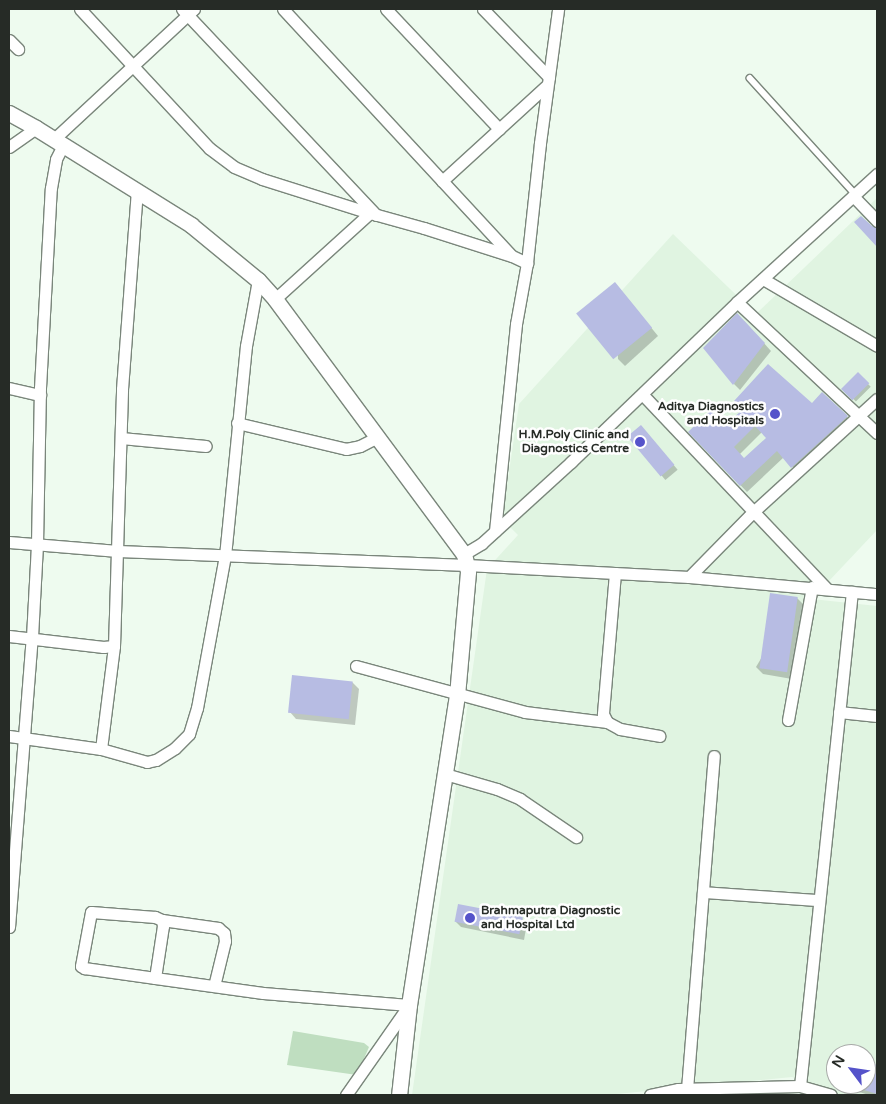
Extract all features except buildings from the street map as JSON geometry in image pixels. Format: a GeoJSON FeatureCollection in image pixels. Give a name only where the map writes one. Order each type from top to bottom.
{"type":"FeatureCollection","features":[{"type":"Feature","properties":{"kind":"main road"},"geometry":{"type":"LineString","coordinates":[[9,113],[59,142],[191,225],[258,280],[275,299],[378,437],[466,559],[458,692],[409,1006],[399,1095]]}},
{"type":"Feature","properties":{"kind":"street"},"geometry":{"type":"LineString","coordinates":[[80,9],[209,148],[234,167],[262,179],[512,256],[526,264]]}},
{"type":"Feature","properties":{"kind":"street"},"geometry":{"type":"LineString","coordinates":[[283,9],[512,256]]}},
{"type":"Feature","properties":{"kind":"street"},"geometry":{"type":"LineString","coordinates":[[386,9],[499,129]]}},
{"type":"Feature","properties":{"kind":"street"},"geometry":{"type":"LineString","coordinates":[[483,9],[548,81]]}},
{"type":"Feature","properties":{"kind":"street"},"geometry":{"type":"LineString","coordinates":[[495,531],[516,324],[526,264],[558,9]]}},
{"type":"Feature","properties":{"kind":"street"},"geometry":{"type":"LineString","coordinates":[[9,927],[14,795],[23,736],[32,637],[37,544],[40,395],[52,173],[59,142],[132,65],[188,11],[373,214]]}},
{"type":"Feature","properties":{"kind":"street"},"geometry":{"type":"LineString","coordinates":[[9,40],[18,49]]}},
{"type":"Feature","properties":{"kind":"street"},"geometry":{"type":"LineString","coordinates":[[442,181],[548,81]]}},
{"type":"Feature","properties":{"kind":"street"},"geometry":{"type":"LineString","coordinates":[[9,147],[36,128]]}},
{"type":"Feature","properties":{"kind":"street"},"geometry":{"type":"LineString","coordinates":[[466,559],[643,395],[737,302],[877,174]]}},
{"type":"Feature","properties":{"kind":"street"},"geometry":{"type":"LineString","coordinates":[[101,749],[114,646],[121,438],[131,254],[137,191]]}},
{"type":"Feature","properties":{"kind":"street"},"geometry":{"type":"LineString","coordinates":[[854,195],[877,221]]}},
{"type":"Feature","properties":{"kind":"street"},"geometry":{"type":"LineString","coordinates":[[275,299],[373,214]]}},
{"type":"Feature","properties":{"kind":"street"},"geometry":{"type":"LineString","coordinates":[[763,279],[877,346]]}},
{"type":"Feature","properties":{"kind":"street"},"geometry":{"type":"LineString","coordinates":[[9,736],[23,736],[101,749],[146,762],[156,760],[175,748],[189,734],[197,708],[225,556],[246,346],[258,280]]}},
{"type":"Feature","properties":{"kind":"street"},"geometry":{"type":"LineString","coordinates":[[737,302],[860,415],[877,433]]}},
{"type":"Feature","properties":{"kind":"street"},"geometry":{"type":"LineString","coordinates":[[9,388],[40,395]]}},
{"type":"Feature","properties":{"kind":"street"},"geometry":{"type":"LineString","coordinates":[[643,395],[752,513],[826,588]]}},
{"type":"Feature","properties":{"kind":"street"},"geometry":{"type":"LineString","coordinates":[[689,577],[752,513],[877,399]]}},
{"type":"Feature","properties":{"kind":"street"},"geometry":{"type":"LineString","coordinates":[[237,423],[346,449],[378,437]]}},
{"type":"Feature","properties":{"kind":"street"},"geometry":{"type":"LineString","coordinates":[[121,438],[206,446]]}},
{"type":"Feature","properties":{"kind":"street"},"geometry":{"type":"LineString","coordinates":[[9,542],[118,551],[225,556],[466,559],[615,573],[812,586],[877,594]]}},
{"type":"Feature","properties":{"kind":"street"},"geometry":{"type":"LineString","coordinates":[[607,722],[603,706],[615,573]]}},
{"type":"Feature","properties":{"kind":"street"},"geometry":{"type":"LineString","coordinates":[[788,720],[812,586]]}},
{"type":"Feature","properties":{"kind":"street"},"geometry":{"type":"LineString","coordinates":[[800,1086],[818,900],[852,592]]}},
{"type":"Feature","properties":{"kind":"street"},"geometry":{"type":"LineString","coordinates":[[9,636],[114,646]]}},
{"type":"Feature","properties":{"kind":"street"},"geometry":{"type":"LineString","coordinates":[[356,666],[458,692],[525,712],[607,722],[620,730],[659,736]]}},
{"type":"Feature","properties":{"kind":"street"},"geometry":{"type":"LineString","coordinates":[[839,712],[877,716]]}},
{"type":"Feature","properties":{"kind":"street"},"geometry":{"type":"LineString","coordinates":[[687,1089],[714,756]]}},
{"type":"Feature","properties":{"kind":"street"},"geometry":{"type":"LineString","coordinates":[[445,774],[497,789],[520,799],[576,837]]}},
{"type":"Feature","properties":{"kind":"street"},"geometry":{"type":"LineString","coordinates":[[703,892],[818,900]]}},
{"type":"Feature","properties":{"kind":"street"},"geometry":{"type":"LineString","coordinates":[[214,986],[225,941],[224,933],[218,928],[162,920],[155,917],[91,912],[81,966],[156,978],[263,993],[409,1006]]}},
{"type":"Feature","properties":{"kind":"street"},"geometry":{"type":"LineString","coordinates":[[156,978],[163,926],[162,920]]}},
{"type":"Feature","properties":{"kind":"street"},"geometry":{"type":"LineString","coordinates":[[346,1095],[409,1006]]}},
{"type":"Feature","properties":{"kind":"street"},"geometry":{"type":"LineString","coordinates":[[650,1095],[687,1089],[800,1086],[831,1095]]}},
{"type":"Feature","properties":{"kind":"lane"},"geometry":{"type":"LineString","coordinates":[[750,78],[854,195]]}},
{"type":"Feature","properties":{"kind":"shaded area"},"geometry":{"type":"Polygon","coordinates":[[[877,198],[877,530],[812,599],[877,606],[877,1095],[836,1094],[876,1094],[876,1044],[826,1044],[826,1090],[792,1077],[606,1095],[412,1095],[487,569],[518,535],[502,519],[519,404],[673,234],[756,314],[877,198]]]}},
{"type":"Feature","properties":{"kind":"shaded area"},"geometry":{"type":"Polygon","coordinates":[[[293,1031],[364,1043],[369,1047],[357,1075],[287,1065],[293,1031]]]}},
{"type":"Feature","properties":{"kind":"place","name":"Aditya Diagnostics and Hospitals"},"geometry":{"type":"Point","coordinates":[775,414]}},
{"type":"Feature","properties":{"kind":"place","name":"H.M.Poly Clinic and Diagnostics Centre"},"geometry":{"type":"Point","coordinates":[640,442]}},
{"type":"Feature","properties":{"kind":"place","name":"Brahmaputra Diagnostic and Hospital Ltd"},"geometry":{"type":"Point","coordinates":[470,918]}}]}
